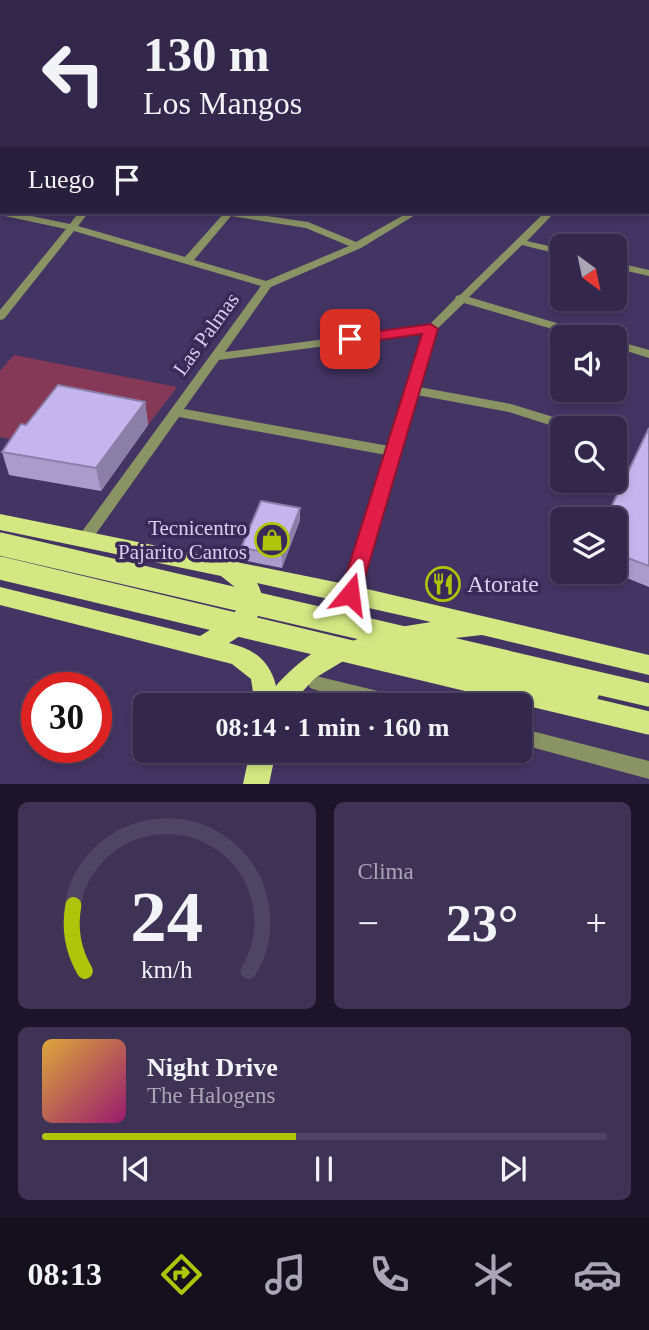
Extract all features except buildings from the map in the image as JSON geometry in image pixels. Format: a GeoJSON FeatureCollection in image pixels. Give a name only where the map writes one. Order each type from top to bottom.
{"type":"FeatureCollection","features":[{"type":"Feature","properties":{"kind":"main road"},"geometry":{"type":"LineString","coordinates":[[10,524],[350,594],[649,665]]}},
{"type":"Feature","properties":{"kind":"main road"},"geometry":{"type":"LineString","coordinates":[[0,544],[649,695]]}},
{"type":"Feature","properties":{"kind":"main road"},"geometry":{"type":"LineString","coordinates":[[0,568],[649,723]]}},
{"type":"Feature","properties":{"kind":"main road"},"geometry":{"type":"LineString","coordinates":[[202,646],[235,630],[250,610],[251,596],[248,585],[226,568]]}},
{"type":"Feature","properties":{"kind":"main road"},"geometry":{"type":"LineString","coordinates":[[0,596],[236,655],[252,663],[262,675],[265,693]]}},
{"type":"Feature","properties":{"kind":"main road"},"geometry":{"type":"LineString","coordinates":[[285,693],[304,671],[351,646],[401,635],[488,627]]}},
{"type":"Feature","properties":{"kind":"main road"},"geometry":{"type":"LineString","coordinates":[[351,646],[392,649],[649,706]]}},
{"type":"Feature","properties":{"kind":"main road"},"geometry":{"type":"LineString","coordinates":[[256,784],[260,763]]}},
{"type":"Feature","properties":{"kind":"street"},"geometry":{"type":"LineString","coordinates":[[10,214],[72,227],[267,285]]}},
{"type":"Feature","properties":{"kind":"street"},"geometry":{"type":"LineString","coordinates":[[0,317],[82,214]]}},
{"type":"Feature","properties":{"kind":"street"},"geometry":{"type":"LineString","coordinates":[[188,260],[228,214]]}},
{"type":"Feature","properties":{"kind":"street"},"geometry":{"type":"LineString","coordinates":[[241,214],[308,226],[357,246]]}},
{"type":"Feature","properties":{"kind":"street","name":"Las Palmas"},"geometry":{"type":"LineString","coordinates":[[83,541],[267,285],[357,246],[412,214]]}},
{"type":"Feature","properties":{"kind":"street"},"geometry":{"type":"LineString","coordinates":[[350,594],[431,329],[548,214]]}},
{"type":"Feature","properties":{"kind":"street"},"geometry":{"type":"LineString","coordinates":[[520,242],[550,250]]}},
{"type":"Feature","properties":{"kind":"street"},"geometry":{"type":"LineString","coordinates":[[627,268],[649,274]]}},
{"type":"Feature","properties":{"kind":"street"},"geometry":{"type":"LineString","coordinates":[[460,298],[552,325]]}},
{"type":"Feature","properties":{"kind":"street"},"geometry":{"type":"LineString","coordinates":[[215,357],[431,329]]}},
{"type":"Feature","properties":{"kind":"street"},"geometry":{"type":"LineString","coordinates":[[627,347],[649,354]]}},
{"type":"Feature","properties":{"kind":"street"},"geometry":{"type":"LineString","coordinates":[[412,390],[511,408],[550,420]]}},
{"type":"Feature","properties":{"kind":"street"},"geometry":{"type":"LineString","coordinates":[[177,412],[394,452]]}},
{"type":"Feature","properties":{"kind":"street"},"geometry":{"type":"LineString","coordinates":[[0,512],[10,524]]}},
{"type":"Feature","properties":{"kind":"street"},"geometry":{"type":"LineString","coordinates":[[316,683],[355,693]]}},
{"type":"Feature","properties":{"kind":"street"},"geometry":{"type":"LineString","coordinates":[[532,739],[649,770]]}},
{"type":"Feature","properties":{"kind":"shaded area"},"geometry":{"type":"Polygon","coordinates":[[[14,355],[177,387],[148,425],[34,444],[0,437],[0,371],[14,355]]]}},
{"type":"Feature","properties":{"kind":"place","name":"Tecnicentro Pajarito Cantos"},"geometry":{"type":"Point","coordinates":[272,540]}},
{"type":"Feature","properties":{"kind":"place","name":"Atorate"},"geometry":{"type":"Point","coordinates":[443,584]}},
{"type":"Feature","properties":{"kind":"route"},"geometry":{"type":"LineString","coordinates":[[350,339],[431,329],[350,594]]}}]}
